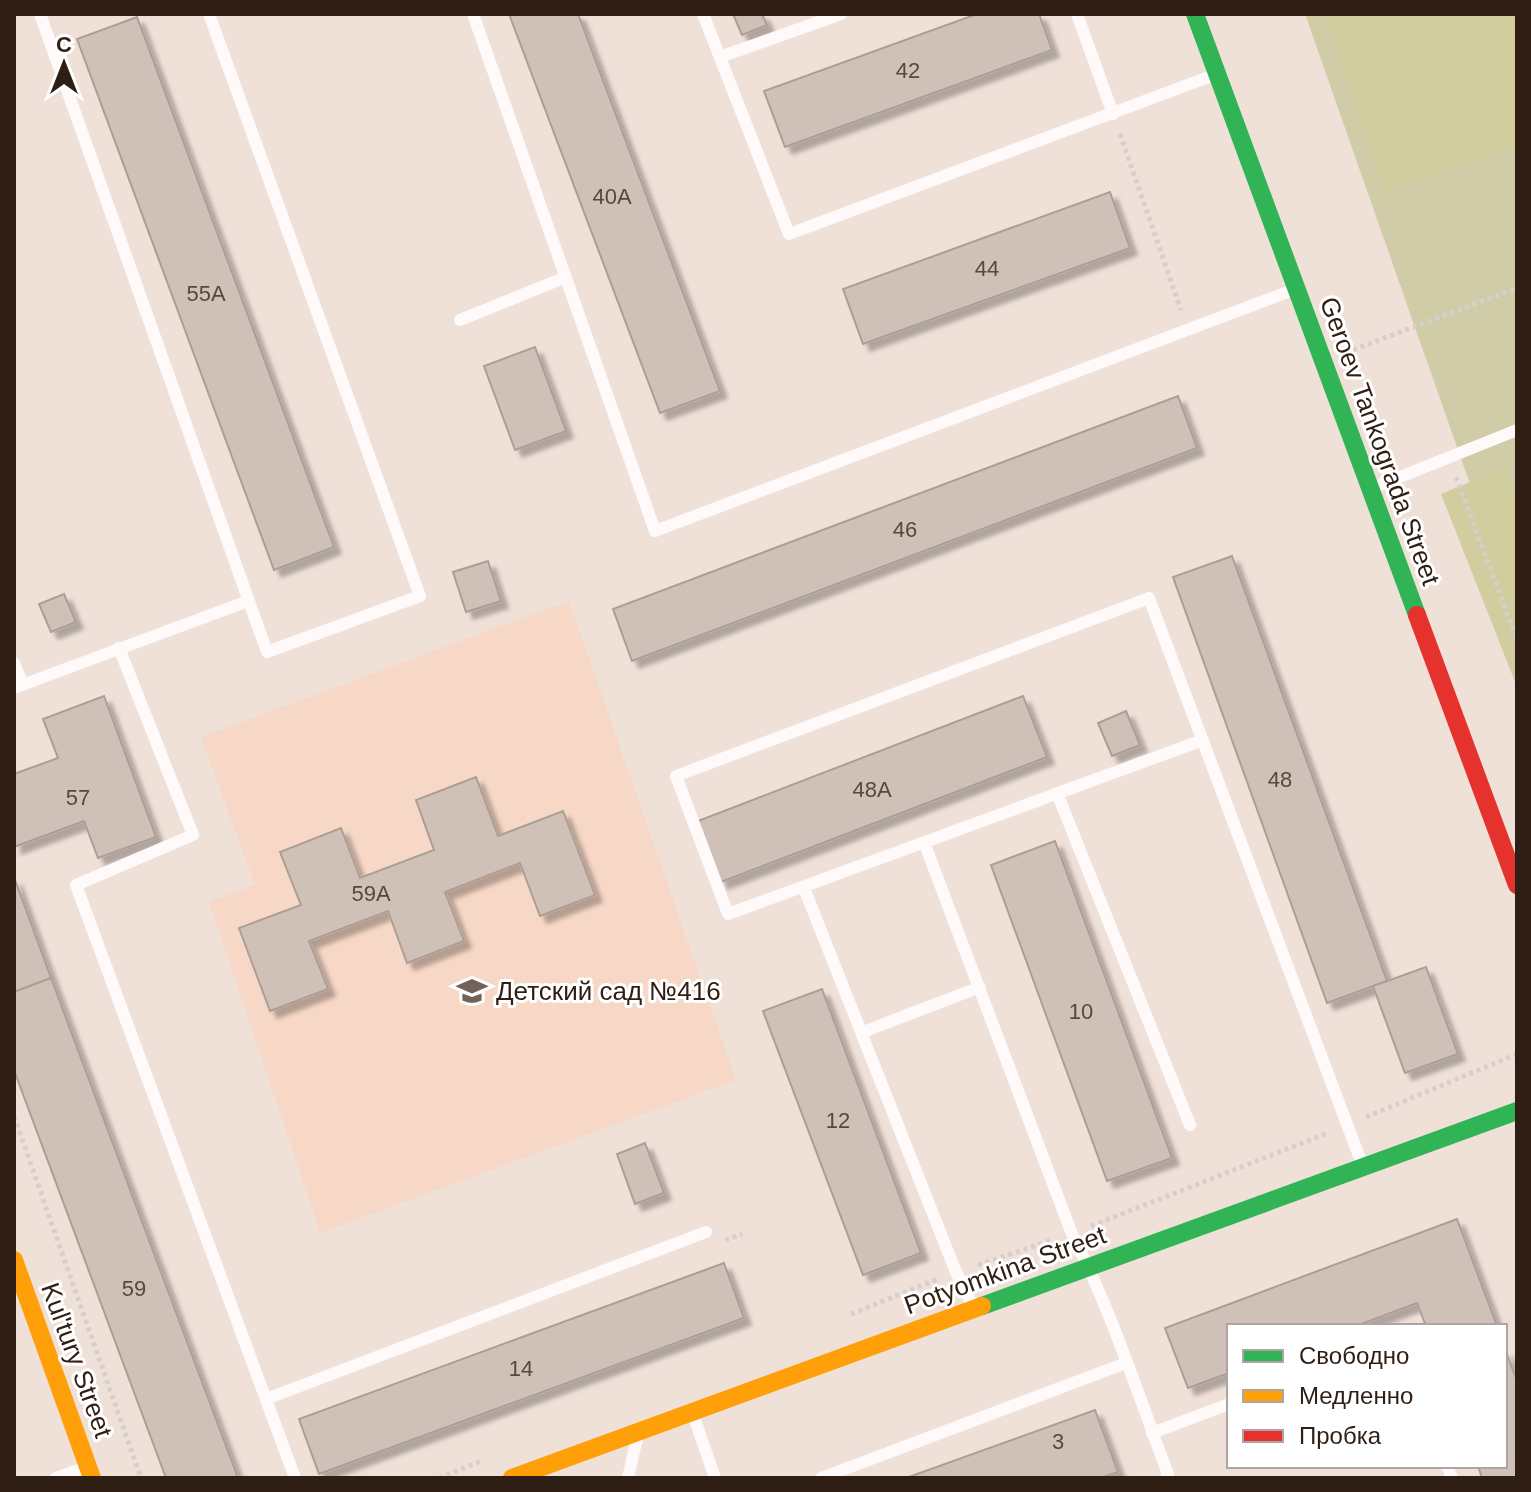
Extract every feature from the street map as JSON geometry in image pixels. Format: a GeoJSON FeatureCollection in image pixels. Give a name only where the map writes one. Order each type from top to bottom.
{"type":"FeatureCollection","features":[{"type":"Feature","properties":{"kind":"street","name":"Geroev Tankograda Street"},"geometry":{"type":"LineString","coordinates":[[1195,14],[1517,885]]}},
{"type":"Feature","properties":{"kind":"street","name":"Potyomkina Street"},"geometry":{"type":"LineString","coordinates":[[512,1478],[1517,1111]]}},
{"type":"Feature","properties":{"kind":"street","name":"Kul'tury Street"},"geometry":{"type":"LineString","coordinates":[[14,1260],[90,1472]]}},
{"type":"Feature","properties":{"kind":"lane"},"geometry":{"type":"LineString","coordinates":[[40,14],[267,652],[420,596],[209,14]]}},
{"type":"Feature","properties":{"kind":"lane"},"geometry":{"type":"LineString","coordinates":[[473,14],[655,531],[1296,289]]}},
{"type":"Feature","properties":{"kind":"lane"},"geometry":{"type":"LineString","coordinates":[[703,14],[789,234],[1217,74]]}},
{"type":"Feature","properties":{"kind":"lane"},"geometry":{"type":"LineString","coordinates":[[720,57],[841,14]]}},
{"type":"Feature","properties":{"kind":"lane"},"geometry":{"type":"LineString","coordinates":[[1077,14],[1113,114]]}},
{"type":"Feature","properties":{"kind":"lane"},"geometry":{"type":"LineString","coordinates":[[460,320],[566,277]]}},
{"type":"Feature","properties":{"kind":"lane"},"geometry":{"type":"LineString","coordinates":[[1370,489],[1517,430]]}},
{"type":"Feature","properties":{"kind":"lane"},"geometry":{"type":"LineString","coordinates":[[1203,740],[728,914],[676,776],[1149,598],[1203,740],[1363,1167]]}},
{"type":"Feature","properties":{"kind":"lane"},"geometry":{"type":"LineString","coordinates":[[14,663],[18,687],[248,601]]}},
{"type":"Feature","properties":{"kind":"lane"},"geometry":{"type":"LineString","coordinates":[[119,648],[193,835],[76,885],[295,1478]]}},
{"type":"Feature","properties":{"kind":"lane"},"geometry":{"type":"LineString","coordinates":[[1057,793],[1190,1125]]}},
{"type":"Feature","properties":{"kind":"lane"},"geometry":{"type":"LineString","coordinates":[[924,842],[1072,1234],[1089,1267],[1126,1363],[1168,1474],[1166,1478]]}},
{"type":"Feature","properties":{"kind":"lane"},"geometry":{"type":"LineString","coordinates":[[804,888],[956,1272],[974,1309]]}},
{"type":"Feature","properties":{"kind":"lane"},"geometry":{"type":"LineString","coordinates":[[863,1032],[980,987]]}},
{"type":"Feature","properties":{"kind":"lane"},"geometry":{"type":"LineString","coordinates":[[266,1399],[706,1232]]}},
{"type":"Feature","properties":{"kind":"lane"},"geometry":{"type":"LineString","coordinates":[[821,1478],[1126,1363]]}},
{"type":"Feature","properties":{"kind":"lane"},"geometry":{"type":"LineString","coordinates":[[1152,1433],[1227,1405]]}},
{"type":"Feature","properties":{"kind":"lane"},"geometry":{"type":"LineString","coordinates":[[692,1412],[715,1478]]}},
{"type":"Feature","properties":{"kind":"lane"},"geometry":{"type":"LineString","coordinates":[[628,1478],[638,1432]]}},
{"type":"Feature","properties":{"kind":"lane"},"geometry":{"type":"LineString","coordinates":[[56,1478],[90,1472]]}},
{"type":"Feature","properties":{"kind":"path"},"geometry":{"type":"LineString","coordinates":[[1113,114],[1188,328]]}},
{"type":"Feature","properties":{"kind":"path"},"geometry":{"type":"LineString","coordinates":[[1323,361],[1517,288]]}},
{"type":"Feature","properties":{"kind":"path"},"geometry":{"type":"LineString","coordinates":[[1448,457],[1517,640]]}},
{"type":"Feature","properties":{"kind":"path"},"geometry":{"type":"LineString","coordinates":[[14,1116],[141,1478]]}},
{"type":"Feature","properties":{"kind":"shaded area"},"geometry":{"type":"Polygon","coordinates":[[[1305,14],[1517,14],[1517,618],[1305,14]]]}},
{"type":"Feature","properties":{"kind":"shaded area"},"geometry":{"type":"Polygon","coordinates":[[[1327,14],[1517,14],[1517,147],[1384,193],[1327,14]]]}},
{"type":"Feature","properties":{"kind":"shaded area"},"geometry":{"type":"Polygon","coordinates":[[[1506,467],[1517,497],[1517,687],[1441,494],[1506,467]]]}},
{"type":"Feature","properties":{"kind":"shaded area","name":"Детский сад №416"},"geometry":{"type":"Polygon","coordinates":[[[569,601],[736,1080],[320,1233],[209,902],[255,885],[201,737],[569,601]]]}},
{"type":"Feature","properties":{"kind":"building"},"geometry":{"type":"Polygon","coordinates":[[[509,14],[578,14],[720,391],[660,413],[509,14]]]}},
{"type":"Feature","properties":{"kind":"building"},"geometry":{"type":"Polygon","coordinates":[[[733,14],[762,14],[767,25],[742,35],[733,14]]]}},
{"type":"Feature","properties":{"kind":"building"},"geometry":{"type":"Polygon","coordinates":[[[977,14],[1039,14],[1052,50],[785,147],[764,91],[977,14]]]}},
{"type":"Feature","properties":{"kind":"building"},"geometry":{"type":"Polygon","coordinates":[[[137,17],[334,547],[274,570],[77,39],[137,17]]]}},
{"type":"Feature","properties":{"kind":"building"},"geometry":{"type":"Polygon","coordinates":[[[1110,192],[1130,248],[863,344],[843,289],[1110,192]]]}},
{"type":"Feature","properties":{"kind":"building"},"geometry":{"type":"Polygon","coordinates":[[[535,347],[566,431],[515,450],[484,366],[535,347]]]}},
{"type":"Feature","properties":{"kind":"building"},"geometry":{"type":"Polygon","coordinates":[[[1178,396],[1197,448],[632,661],[613,609],[1178,396]]]}},
{"type":"Feature","properties":{"kind":"building"},"geometry":{"type":"Polygon","coordinates":[[[1232,556],[1387,981],[1327,1003],[1173,577],[1232,556]]]}},
{"type":"Feature","properties":{"kind":"building"},"geometry":{"type":"Polygon","coordinates":[[[488,561],[501,601],[466,612],[453,572],[488,561]]]}},
{"type":"Feature","properties":{"kind":"building"},"geometry":{"type":"Polygon","coordinates":[[[64,594],[76,622],[51,632],[39,604],[64,594]]]}},
{"type":"Feature","properties":{"kind":"building"},"geometry":{"type":"Polygon","coordinates":[[[104,696],[156,837],[98,858],[84,821],[14,847],[14,774],[58,758],[43,719],[104,696]]]}},
{"type":"Feature","properties":{"kind":"building"},"geometry":{"type":"Polygon","coordinates":[[[1023,696],[1047,757],[721,882],[698,821],[1023,696]]]}},
{"type":"Feature","properties":{"kind":"building"},"geometry":{"type":"Polygon","coordinates":[[[1126,711],[1140,745],[1112,756],[1098,723],[1126,711]]]}},
{"type":"Feature","properties":{"kind":"building"},"geometry":{"type":"Polygon","coordinates":[[[476,777],[498,836],[563,811],[595,895],[540,916],[520,863],[445,892],[464,941],[407,963],[388,911],[309,941],[328,989],[270,1011],[239,928],[301,905],[280,852],[341,828],[360,878],[434,850],[416,800],[476,777]]]}},
{"type":"Feature","properties":{"kind":"building"},"geometry":{"type":"Polygon","coordinates":[[[1055,841],[1172,1158],[1107,1181],[991,865],[1055,841]]]}},
{"type":"Feature","properties":{"kind":"building"},"geometry":{"type":"Polygon","coordinates":[[[14,877],[51,978],[14,992],[14,877]]]}},
{"type":"Feature","properties":{"kind":"building"},"geometry":{"type":"Polygon","coordinates":[[[1426,967],[1458,1054],[1405,1073],[1373,986],[1426,967]]]}},
{"type":"Feature","properties":{"kind":"building"},"geometry":{"type":"Polygon","coordinates":[[[51,978],[238,1478],[166,1478],[14,1070],[14,992],[51,978]]]}},
{"type":"Feature","properties":{"kind":"building"},"geometry":{"type":"Polygon","coordinates":[[[822,989],[921,1253],[863,1275],[763,1011],[822,989]]]}},
{"type":"Feature","properties":{"kind":"building"},"geometry":{"type":"Polygon","coordinates":[[[645,1143],[664,1193],[635,1204],[617,1154],[645,1143]]]}},
{"type":"Feature","properties":{"kind":"building"},"geometry":{"type":"Polygon","coordinates":[[[1457,1219],[1496,1324],[1425,1324],[1417,1303],[1361,1324],[1227,1324],[1227,1374],[1188,1388],[1165,1328],[1457,1219]]]}},
{"type":"Feature","properties":{"kind":"building"},"geometry":{"type":"Polygon","coordinates":[[[724,1263],[744,1318],[319,1474],[299,1419],[724,1263]]]}},
{"type":"Feature","properties":{"kind":"building"},"geometry":{"type":"Polygon","coordinates":[[[1507,1354],[1517,1381],[1517,1478],[1482,1478],[1479,1468],[1507,1468],[1507,1354]]]}},
{"type":"Feature","properties":{"kind":"building"},"geometry":{"type":"Polygon","coordinates":[[[1095,1410],[1118,1472],[1101,1478],[906,1478],[1095,1410]]]}},
{"type":"Feature","properties":{"kind":"traffic: fast"},"geometry":{"type":"LineString","coordinates":[[1195,14],[1417,615]]}},
{"type":"Feature","properties":{"kind":"traffic: fast"},"geometry":{"type":"LineString","coordinates":[[982,1306],[1517,1111]]}},
{"type":"Feature","properties":{"kind":"traffic: slow"},"geometry":{"type":"LineString","coordinates":[[14,1260],[92,1478]]}},
{"type":"Feature","properties":{"kind":"traffic: slow"},"geometry":{"type":"LineString","coordinates":[[512,1478],[982,1306]]}},
{"type":"Feature","properties":{"kind":"traffic: jam"},"geometry":{"type":"LineString","coordinates":[[1417,615],[1517,885]]}},
{"type":"Feature","properties":{"kind":"place","name":"Детский сад №416"},"geometry":{"type":"Point","coordinates":[472,991]}}]}
